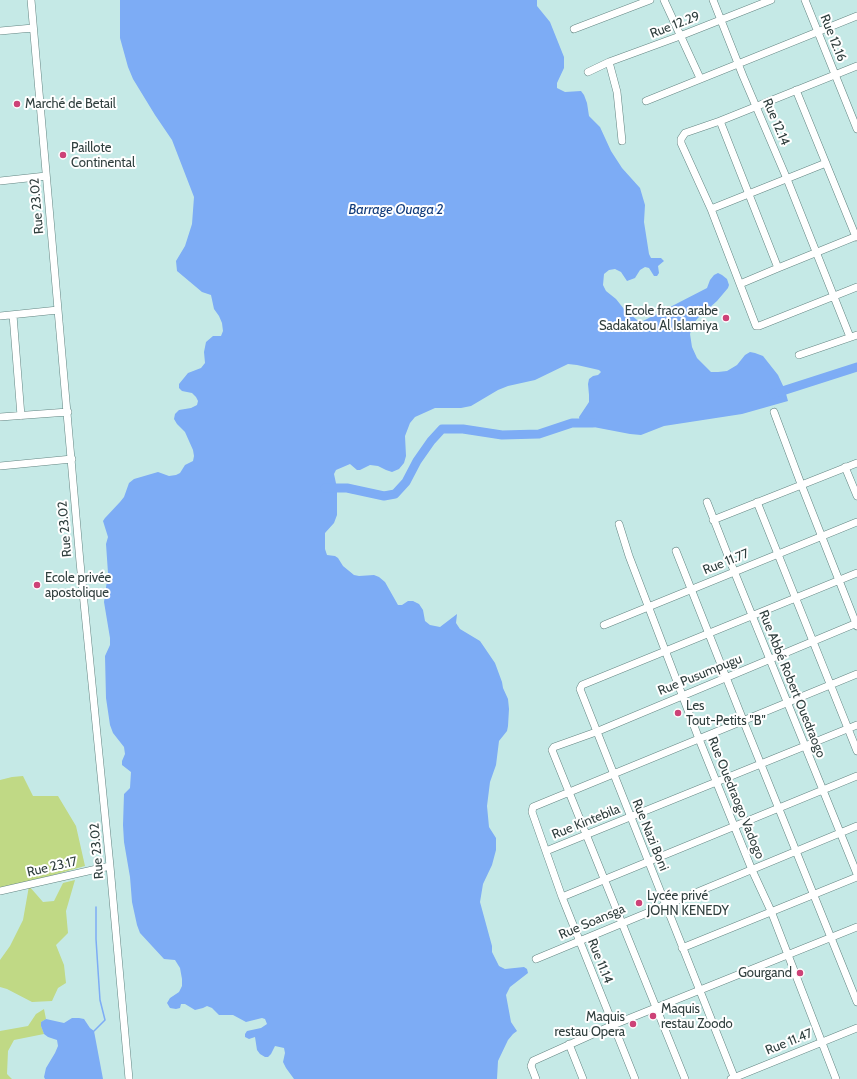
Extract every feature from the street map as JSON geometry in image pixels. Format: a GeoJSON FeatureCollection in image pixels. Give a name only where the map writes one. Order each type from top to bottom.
{"type":"FeatureCollection","features":[{"type":"Feature","properties":{"kind":"street","name":"Rue 23.02"},"geometry":{"type":"LineString","coordinates":[[31,0],[80,562],[129,1079]]}},
{"type":"Feature","properties":{"kind":"street"},"geometry":{"type":"LineString","coordinates":[[574,29],[650,0]]}},
{"type":"Feature","properties":{"kind":"street"},"geometry":{"type":"LineString","coordinates":[[664,0],[700,78]]}},
{"type":"Feature","properties":{"kind":"street","name":"Rue 12.14"},"geometry":{"type":"LineString","coordinates":[[713,0],[834,296],[854,336]]}},
{"type":"Feature","properties":{"kind":"street","name":"Rue 12.29"},"geometry":{"type":"LineString","coordinates":[[588,72],[609,62],[771,0]]}},
{"type":"Feature","properties":{"kind":"street","name":"Rue 12.16"},"geometry":{"type":"LineString","coordinates":[[805,0],[857,129]]}},
{"type":"Feature","properties":{"kind":"street"},"geometry":{"type":"LineString","coordinates":[[646,101],[857,16]]}},
{"type":"Feature","properties":{"kind":"street"},"geometry":{"type":"LineString","coordinates":[[0,31],[33,28]]}},
{"type":"Feature","properties":{"kind":"street"},"geometry":{"type":"LineString","coordinates":[[609,62],[617,92],[622,141]]}},
{"type":"Feature","properties":{"kind":"street"},"geometry":{"type":"LineString","coordinates":[[857,66],[720,121],[685,133],[681,139],[681,143],[711,209],[757,327],[857,287]]}},
{"type":"Feature","properties":{"kind":"street"},"geometry":{"type":"LineString","coordinates":[[740,284],[856,237],[796,90]]}},
{"type":"Feature","properties":{"kind":"street"},"geometry":{"type":"LineString","coordinates":[[720,121],[778,268]]}},
{"type":"Feature","properties":{"kind":"street"},"geometry":{"type":"LineString","coordinates":[[711,209],[826,163]]}},
{"type":"Feature","properties":{"kind":"street"},"geometry":{"type":"LineString","coordinates":[[0,181],[46,176]]}},
{"type":"Feature","properties":{"kind":"street"},"geometry":{"type":"LineString","coordinates":[[0,316],[58,310]]}},
{"type":"Feature","properties":{"kind":"street"},"geometry":{"type":"LineString","coordinates":[[13,315],[21,416]]}},
{"type":"Feature","properties":{"kind":"street"},"geometry":{"type":"LineString","coordinates":[[799,355],[854,336]]}},
{"type":"Feature","properties":{"kind":"street"},"geometry":{"type":"LineString","coordinates":[[0,418],[68,412]]}},
{"type":"Feature","properties":{"kind":"street"},"geometry":{"type":"LineString","coordinates":[[774,412],[821,537],[857,624]]}},
{"type":"Feature","properties":{"kind":"street"},"geometry":{"type":"LineString","coordinates":[[0,466],[72,459]]}},
{"type":"Feature","properties":{"kind":"street"},"geometry":{"type":"LineString","coordinates":[[713,520],[857,463]]}},
{"type":"Feature","properties":{"kind":"street"},"geometry":{"type":"LineString","coordinates":[[845,467],[857,496]]}},
{"type":"Feature","properties":{"kind":"street","name":"Rue Abbé Robert Ouedraogo"},"geometry":{"type":"LineString","coordinates":[[707,502],[804,746],[841,832],[857,876]]}},
{"type":"Feature","properties":{"kind":"street"},"geometry":{"type":"LineString","coordinates":[[757,502],[857,751]]}},
{"type":"Feature","properties":{"kind":"street","name":"Rue 11.77"},"geometry":{"type":"LineString","coordinates":[[604,624],[857,522]]}},
{"type":"Feature","properties":{"kind":"street","name":"Rue Ouedraogo Vadogo"},"geometry":{"type":"LineString","coordinates":[[619,524],[629,556],[699,739],[752,870],[771,911],[836,1079]]}},
{"type":"Feature","properties":{"kind":"street"},"geometry":{"type":"LineString","coordinates":[[676,551],[690,590],[857,1002]]}},
{"type":"Feature","properties":{"kind":"street"},"geometry":{"type":"LineString","coordinates":[[666,651],[857,572]]}},
{"type":"Feature","properties":{"kind":"street","name":"Rue Pusumpugu"},"geometry":{"type":"LineString","coordinates":[[569,792],[552,750],[554,747],[596,732],[682,695],[770,660],[812,641],[857,624]]}},
{"type":"Feature","properties":{"kind":"street","name":"Rue Nazi Boni"},"geometry":{"type":"LineString","coordinates":[[666,651],[582,685],[580,689],[733,1078]]}},
{"type":"Feature","properties":{"kind":"street"},"geometry":{"type":"LineString","coordinates":[[685,1079],[569,792],[857,674]]}},
{"type":"Feature","properties":{"kind":"street","name":"Rue Kintebila"},"geometry":{"type":"LineString","coordinates":[[546,851],[857,724]]}},
{"type":"Feature","properties":{"kind":"street"},"geometry":{"type":"LineString","coordinates":[[562,897],[857,776]]}},
{"type":"Feature","properties":{"kind":"street","name":"Rue 11.14"},"geometry":{"type":"LineString","coordinates":[[569,792],[534,806],[532,808],[532,812],[562,897],[635,1079]]}},
{"type":"Feature","properties":{"kind":"street","name":"Rue Soansga"},"geometry":{"type":"LineString","coordinates":[[536,959],[857,826]]}},
{"type":"Feature","properties":{"kind":"street","name":"Rue 23.17"},"geometry":{"type":"LineString","coordinates":[[0,891],[110,866]]}},
{"type":"Feature","properties":{"kind":"street"},"geometry":{"type":"LineString","coordinates":[[682,948],[857,876]]}},
{"type":"Feature","properties":{"kind":"street"},"geometry":{"type":"LineString","coordinates":[[536,1079],[531,1066],[533,1061],[613,1025],[857,927]]}},
{"type":"Feature","properties":{"kind":"street","name":"Rue 11.47"},"geometry":{"type":"LineString","coordinates":[[733,1078],[857,1028]]}},
{"type":"Feature","properties":{"kind":"street"},"geometry":{"type":"LineString","coordinates":[[569,1044],[583,1079]]}},
{"type":"Feature","properties":{"kind":"green space"},"geometry":{"type":"Polygon","coordinates":[[[23,776],[33,796],[58,796],[76,826],[85,866],[22,884],[0,888],[0,780],[23,776]]]}},
{"type":"Feature","properties":{"kind":"green space"},"geometry":{"type":"Polygon","coordinates":[[[75,880],[66,911],[68,933],[56,945],[64,965],[66,983],[58,988],[52,1001],[32,1002],[0,987],[0,960],[10,946],[23,920],[29,886],[43,902],[54,901],[63,883],[75,880]]]}},
{"type":"Feature","properties":{"kind":"green space"},"geometry":{"type":"Polygon","coordinates":[[[44,1009],[46,1019],[41,1022],[41,1026],[44,1034],[14,1040],[8,1051],[7,1074],[12,1079],[0,1079],[0,1031],[28,1026],[36,1014],[44,1009]]]}},
{"type":"Feature","properties":{"kind":"water","name":"Barrage Ouaga 2"},"geometry":{"type":"Polygon","coordinates":[[[120,0],[537,0],[537,6],[550,22],[564,57],[564,68],[557,83],[557,88],[565,92],[581,91],[584,95],[589,116],[600,127],[611,151],[622,168],[640,188],[645,205],[644,222],[649,254],[651,258],[661,258],[664,261],[658,266],[659,273],[657,276],[654,276],[649,268],[645,267],[640,270],[635,278],[627,281],[621,272],[615,269],[609,270],[604,274],[603,285],[606,291],[637,320],[643,321],[707,288],[714,275],[718,273],[722,275],[727,279],[729,285],[728,288],[693,324],[690,334],[692,347],[697,358],[711,372],[718,372],[727,371],[737,365],[745,355],[750,352],[755,353],[763,356],[778,375],[785,390],[788,401],[742,414],[664,426],[641,435],[630,434],[583,425],[580,422],[579,417],[589,402],[589,379],[601,372],[599,370],[568,364],[535,380],[508,386],[498,390],[471,406],[461,408],[435,408],[415,417],[410,423],[405,436],[406,456],[404,463],[399,469],[392,472],[378,466],[370,465],[357,470],[350,464],[336,470],[334,474],[337,488],[337,515],[334,523],[325,533],[325,549],[327,555],[338,558],[343,566],[354,575],[374,575],[379,577],[385,582],[398,605],[402,605],[408,601],[413,601],[419,604],[423,610],[425,621],[430,625],[440,627],[457,614],[456,623],[460,629],[480,641],[495,663],[508,699],[508,726],[507,731],[499,741],[496,765],[490,782],[487,806],[489,827],[496,838],[496,850],[492,865],[483,884],[480,902],[492,946],[492,952],[499,966],[505,969],[524,967],[527,969],[528,973],[510,987],[506,995],[511,1022],[517,1031],[508,1040],[498,1061],[497,1079],[294,1079],[283,1062],[285,1053],[284,1048],[275,1046],[271,1054],[268,1057],[265,1057],[257,1050],[255,1037],[249,1039],[245,1037],[247,1031],[261,1028],[267,1024],[265,1019],[262,1018],[246,1022],[233,1015],[219,1015],[212,1008],[207,1006],[195,1010],[185,1004],[181,1004],[180,1008],[170,1008],[167,1003],[170,998],[179,992],[182,986],[180,968],[175,960],[164,959],[140,933],[137,925],[132,902],[123,825],[124,794],[130,788],[131,772],[122,765],[125,754],[124,747],[113,733],[110,725],[106,698],[105,656],[110,645],[110,638],[104,602],[108,573],[106,544],[108,537],[103,521],[124,497],[129,483],[134,479],[158,472],[169,476],[176,475],[180,473],[185,465],[193,461],[193,450],[185,432],[174,419],[175,414],[179,410],[191,408],[197,405],[198,401],[192,393],[182,391],[179,388],[179,384],[188,373],[201,368],[205,363],[204,352],[206,342],[213,336],[221,336],[223,331],[222,323],[214,309],[211,295],[202,292],[177,271],[176,261],[185,246],[192,224],[194,197],[172,140],[133,79],[128,67],[120,38],[120,0]]]}},
{"type":"Feature","properties":{"kind":"water"},"geometry":{"type":"Polygon","coordinates":[[[72,1018],[84,1019],[94,1031],[103,1079],[45,1079],[46,1068],[58,1046],[57,1040],[44,1034],[41,1022],[46,1019],[64,1023],[72,1018]]]}},
{"type":"Feature","properties":{"kind":"waterway"},"geometry":{"type":"LineString","coordinates":[[773,394],[857,367]]}},
{"type":"Feature","properties":{"kind":"waterway"},"geometry":{"type":"LineString","coordinates":[[325,488],[347,488],[384,496],[395,494],[406,482],[417,461],[431,441],[442,429],[463,429],[502,435],[539,434],[572,423],[593,423]]}},
{"type":"Feature","properties":{"kind":"waterway"},"geometry":{"type":"LineString","coordinates":[[94,1031],[105,1020],[100,1000],[96,939],[96,907]]}},
{"type":"Feature","properties":{"kind":"place","name":"Marché de Betail"},"geometry":{"type":"Point","coordinates":[17,104]}},
{"type":"Feature","properties":{"kind":"place","name":"Paillote Continental"},"geometry":{"type":"Point","coordinates":[63,155]}},
{"type":"Feature","properties":{"kind":"place","name":"Ecole fraco arabe Sadakatou Al Islamiya"},"geometry":{"type":"Point","coordinates":[726,318]}},
{"type":"Feature","properties":{"kind":"place","name":"Ecole privée apostolique"},"geometry":{"type":"Point","coordinates":[37,585]}},
{"type":"Feature","properties":{"kind":"place","name":"Les Tout-Petits \"B\""},"geometry":{"type":"Point","coordinates":[678,713]}},
{"type":"Feature","properties":{"kind":"place","name":"Lycée privé JOHN KENEDY"},"geometry":{"type":"Point","coordinates":[639,903]}},
{"type":"Feature","properties":{"kind":"place","name":"Gourgand"},"geometry":{"type":"Point","coordinates":[800,973]}},
{"type":"Feature","properties":{"kind":"place","name":"Maquis restau Zoodo"},"geometry":{"type":"Point","coordinates":[653,1016]}},
{"type":"Feature","properties":{"kind":"place","name":"Maquis restau Opera"},"geometry":{"type":"Point","coordinates":[633,1024]}}]}
